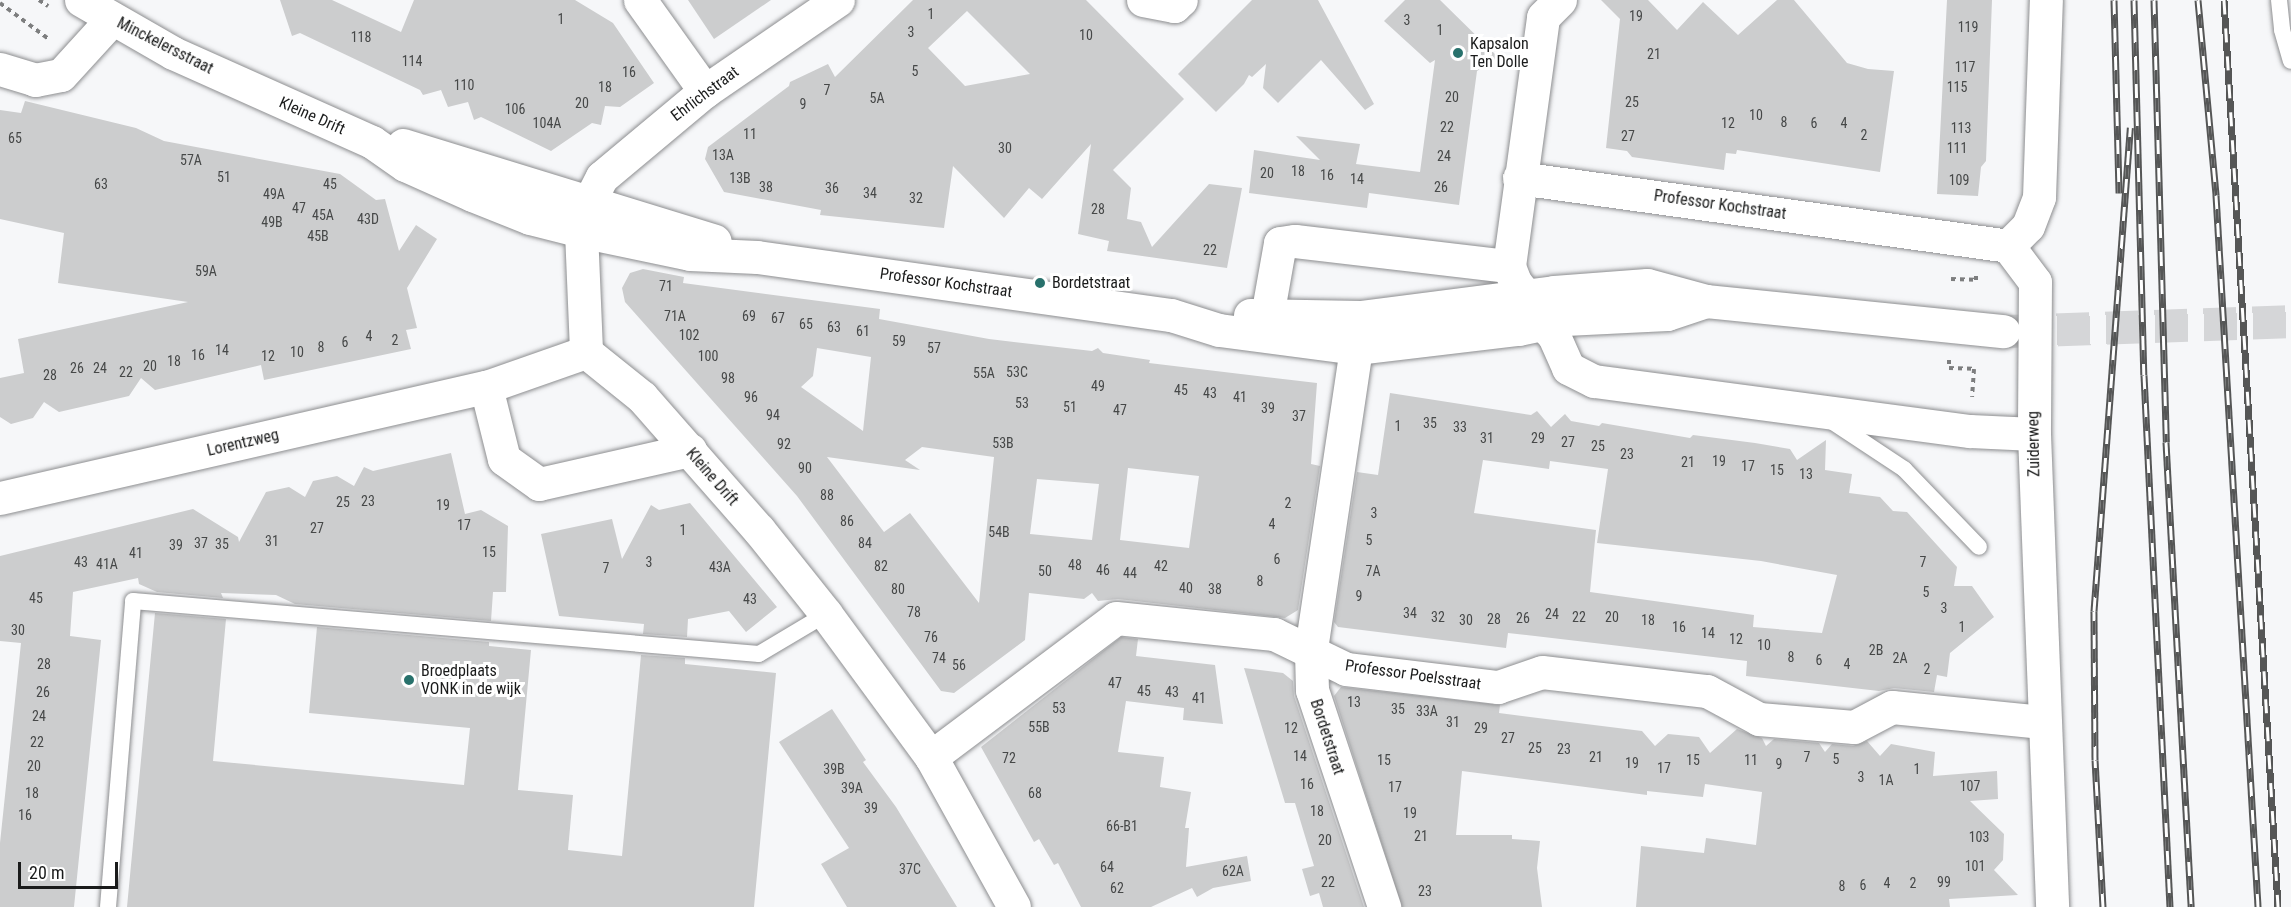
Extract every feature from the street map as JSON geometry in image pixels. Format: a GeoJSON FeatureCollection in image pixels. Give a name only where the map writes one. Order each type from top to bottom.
{"type":"FeatureCollection","features":[{"type":"Feature","properties":{"kind":"street","name":"Minckelersstraat"},"geometry":{"type":"LineString","coordinates":[[81,0],[111,19],[252,89]]}},
{"type":"Feature","properties":{"kind":"street"},"geometry":{"type":"LineString","coordinates":[[640,0],[705,91]]}},
{"type":"Feature","properties":{"kind":"street","name":"Ehrlichstraat"},"geometry":{"type":"LineString","coordinates":[[584,218],[602,177],[705,91],[838,0]]}},
{"type":"Feature","properties":{"kind":"street"},"geometry":{"type":"LineString","coordinates":[[1143,0],[1174,6],[1181,0]]}},
{"type":"Feature","properties":{"kind":"street"},"geometry":{"type":"LineString","coordinates":[[2008,246],[2028,226],[2038,197],[2046,0]]}},
{"type":"Feature","properties":{"kind":"street"},"geometry":{"type":"LineString","coordinates":[[1527,296],[1515,282],[1509,266],[1543,6]]}},
{"type":"Feature","properties":{"kind":"street"},"geometry":{"type":"LineString","coordinates":[[0,69],[35,80],[61,75],[111,19]]}},
{"type":"Feature","properties":{"kind":"street","name":"Kleine Drift"},"geometry":{"type":"LineString","coordinates":[[252,89],[372,142],[405,165],[472,195],[584,218]]}},
{"type":"Feature","properties":{"kind":"street","name":"Professor Kochstraat"},"geometry":{"type":"LineString","coordinates":[[1520,178],[2008,246]]}},
{"type":"Feature","properties":{"kind":"street"},"geometry":{"type":"LineString","coordinates":[[584,218],[586,352]]}},
{"type":"Feature","properties":{"kind":"street","name":"Professor Kochstraat"},"geometry":{"type":"LineString","coordinates":[[584,218],[690,254],[757,257],[1171,315],[1219,330],[1356,348],[1544,324],[1667,314],[1706,301]]}},
{"type":"Feature","properties":{"kind":"street"},"geometry":{"type":"LineString","coordinates":[[1267,316],[1280,243],[1295,241],[1509,266]]}},
{"type":"Feature","properties":{"kind":"street","name":"Zuiderweg"},"geometry":{"type":"LineString","coordinates":[[2008,246],[2035,282],[2034,434],[2042,722],[2052,907]]}},
{"type":"Feature","properties":{"kind":"street","name":"Professor Kochstraat"},"geometry":{"type":"LineString","coordinates":[[1171,315],[1216,311],[1267,316],[1360,317],[1527,296],[1647,285],[1706,301],[2003,331]]}},
{"type":"Feature","properties":{"kind":"street"},"geometry":{"type":"LineString","coordinates":[[1544,324],[1554,336],[1568,368],[1594,381],[1731,402],[1810,407],[1970,431],[2034,434]]}},
{"type":"Feature","properties":{"kind":"street","name":"Bordetstraat"},"geometry":{"type":"LineString","coordinates":[[1356,348],[1311,650],[1312,690],[1384,907]]}},
{"type":"Feature","properties":{"kind":"street","name":"Kleine Drift"},"geometry":{"type":"LineString","coordinates":[[586,352],[642,397],[690,450],[825,614],[931,757],[1014,907]]}},
{"type":"Feature","properties":{"kind":"street","name":"Lorentzweg"},"geometry":{"type":"LineString","coordinates":[[0,498],[486,387],[586,352]]}},
{"type":"Feature","properties":{"kind":"street"},"geometry":{"type":"LineString","coordinates":[[486,387],[504,459],[539,484],[690,450]]}},
{"type":"Feature","properties":{"kind":"street","name":"Professor Poelsstraat"},"geometry":{"type":"LineString","coordinates":[[931,757],[1116,618],[1274,634],[1346,669],[1498,687],[1542,672],[1707,691],[1759,719],[1854,727],[1892,707],[2042,722]]}},
{"type":"Feature","properties":{"kind":"lane"},"geometry":{"type":"LineString","coordinates":[[2278,0],[2282,30],[2291,61]]}},
{"type":"Feature","properties":{"kind":"lane"},"geometry":{"type":"LineString","coordinates":[[1810,407],[1904,468],[1979,547]]}},
{"type":"Feature","properties":{"kind":"lane"},"geometry":{"type":"LineString","coordinates":[[108,907],[133,601],[759,654],[825,614]]}},
{"type":"Feature","properties":{"kind":"path"},"geometry":{"type":"LineString","coordinates":[[0,3],[76,58]]}},
{"type":"Feature","properties":{"kind":"path"},"geometry":{"type":"LineString","coordinates":[[1949,368],[1974,369],[1972,390]]}},
{"type":"Feature","properties":{"kind":"building"},"geometry":{"type":"Polygon","coordinates":[[[280,0],[332,0],[401,32],[414,0],[575,0],[613,23],[654,83],[620,107],[605,106],[601,125],[592,123],[551,151],[481,117],[474,120],[468,102],[448,107],[441,90],[423,95],[420,90],[300,33],[292,36],[280,0]]]}},
{"type":"Feature","properties":{"kind":"building"},"geometry":{"type":"Polygon","coordinates":[[[688,0],[771,0],[714,39],[688,0]]]}},
{"type":"Feature","properties":{"kind":"building"},"geometry":{"type":"Polygon","coordinates":[[[913,0],[1086,0],[1184,99],[1113,170],[1131,188],[1127,219],[1141,222],[1152,247],[1209,184],[1242,188],[1227,268],[1107,251],[1109,241],[1078,234],[1091,144],[1042,199],[1029,188],[1004,218],[953,166],[944,228],[820,215],[821,210],[724,192],[705,159],[708,147],[789,86],[790,82],[828,64],[835,77],[913,0]],[[967,11],[928,48],[965,86],[1030,74],[967,11]]]}},
{"type":"Feature","properties":{"kind":"building"},"geometry":{"type":"Polygon","coordinates":[[[1252,0],[1318,0],[1374,104],[1365,110],[1321,60],[1278,103],[1263,88],[1266,64],[1252,77],[1249,75],[1244,84],[1216,112],[1178,74],[1252,0]]]}},
{"type":"Feature","properties":{"kind":"building"},"geometry":{"type":"Polygon","coordinates":[[[1405,0],[1440,0],[1498,57],[1477,71],[1459,205],[1369,193],[1367,208],[1249,193],[1254,150],[1320,160],[1296,136],[1360,144],[1356,164],[1420,172],[1435,60],[1430,63],[1384,21],[1405,0]]]}},
{"type":"Feature","properties":{"kind":"building"},"geometry":{"type":"Polygon","coordinates":[[[1601,0],[1648,0],[1677,30],[1703,2],[1738,35],[1777,0],[1794,0],[1847,63],[1868,69],[1894,71],[1880,172],[1737,150],[1736,154],[1726,153],[1724,170],[1632,157],[1627,151],[1606,148],[1620,19],[1601,0]]]}},
{"type":"Feature","properties":{"kind":"building"},"geometry":{"type":"Polygon","coordinates":[[[1947,0],[1992,0],[1986,161],[1981,167],[1978,196],[1937,194],[1947,0]]]}},
{"type":"Feature","properties":{"kind":"building"},"geometry":{"type":"Polygon","coordinates":[[[25,101],[136,128],[164,141],[340,174],[376,200],[385,199],[399,251],[416,225],[437,239],[407,288],[417,328],[406,330],[411,349],[264,380],[261,365],[155,390],[141,378],[129,396],[59,412],[44,402],[33,418],[11,424],[0,417],[0,378],[24,373],[18,339],[188,302],[58,283],[64,233],[0,219],[0,110],[21,113],[25,101]]]}},
{"type":"Feature","properties":{"kind":"building"},"geometry":{"type":"Polygon","coordinates":[[[643,269],[684,277],[683,283],[880,309],[879,319],[989,339],[1092,351],[1098,348],[1103,353],[1150,360],[1149,363],[1317,383],[1311,464],[1320,466],[1298,610],[1285,618],[1118,599],[1098,601],[1092,593],[1084,599],[1029,593],[1025,640],[954,693],[941,691],[797,496],[625,302],[622,288],[630,273],[643,269]],[[817,348],[813,376],[801,387],[863,431],[871,357],[817,348]],[[922,447],[905,460],[920,470],[827,457],[884,532],[910,513],[979,603],[994,457],[922,447]],[[1128,468],[1120,540],[1189,548],[1199,476],[1128,468]],[[1037,479],[1030,534],[1092,540],[1099,484],[1037,479]]]}},
{"type":"Feature","properties":{"kind":"building"},"geometry":{"type":"Polygon","coordinates":[[[1390,393],[1531,415],[1537,411],[1551,427],[1565,414],[1571,421],[1599,426],[1602,423],[1690,438],[1693,435],[1755,443],[1790,449],[1797,460],[1826,440],[1825,470],[1852,474],[1849,493],[1880,497],[1893,511],[1907,512],[1957,567],[1954,586],[1972,586],[1994,617],[1950,653],[1947,677],[1937,675],[1934,692],[1894,688],[1879,691],[1746,676],[1747,661],[1508,633],[1506,648],[1338,627],[1334,622],[1357,472],[1378,475],[1390,393]],[[1483,460],[1474,513],[1596,530],[1590,592],[1754,615],[1753,627],[1822,633],[1837,575],[1761,561],[1597,543],[1608,469],[1550,461],[1549,469],[1483,460]]]}},
{"type":"Feature","properties":{"kind":"building"},"geometry":{"type":"Polygon","coordinates":[[[451,453],[465,514],[481,510],[508,526],[506,592],[493,592],[491,621],[295,604],[276,595],[221,593],[223,598],[157,592],[139,584],[138,578],[73,592],[70,636],[101,640],[74,907],[0,907],[0,843],[21,643],[0,641],[0,556],[193,509],[238,537],[239,542],[266,492],[289,487],[305,497],[313,481],[337,476],[354,486],[364,467],[373,471],[451,453]]]}},
{"type":"Feature","properties":{"kind":"building"},"geometry":{"type":"Polygon","coordinates":[[[690,503],[777,607],[746,632],[729,611],[688,619],[687,637],[643,634],[644,624],[559,616],[541,534],[612,519],[622,559],[651,505],[659,510],[690,503]]]}},
{"type":"Feature","properties":{"kind":"building"},"geometry":{"type":"Polygon","coordinates":[[[155,613],[226,619],[213,761],[464,785],[470,728],[309,713],[317,627],[489,642],[489,646],[531,650],[518,790],[573,795],[568,850],[622,856],[641,655],[685,658],[685,664],[776,673],[754,907],[127,907],[155,613]]]}},
{"type":"Feature","properties":{"kind":"building"},"geometry":{"type":"Polygon","coordinates":[[[1121,637],[1138,639],[1136,656],[1215,665],[1223,724],[1183,720],[1184,708],[1126,701],[1118,752],[1164,757],[1160,787],[1191,792],[1185,828],[1189,828],[1186,867],[1247,856],[1251,881],[1213,888],[1197,897],[1192,888],[1151,907],[1081,907],[1058,863],[1054,865],[1039,839],[1034,842],[981,747],[1121,637]]]}},
{"type":"Feature","properties":{"kind":"building"},"geometry":{"type":"Polygon","coordinates":[[[1244,668],[1283,673],[1293,681],[1294,696],[1364,907],[1323,907],[1319,893],[1310,896],[1302,869],[1314,866],[1295,803],[1285,803],[1244,668]]]}},
{"type":"Feature","properties":{"kind":"building"},"geometry":{"type":"Polygon","coordinates":[[[1341,687],[1500,705],[1499,713],[1642,731],[1655,746],[1668,734],[1699,737],[1710,753],[1737,729],[1762,738],[1766,746],[1774,739],[1819,743],[1825,752],[1832,744],[1853,746],[1867,741],[1880,756],[1891,744],[1935,752],[1933,776],[1997,771],[1998,799],[1970,801],[2004,834],[2003,860],[1994,870],[2018,895],[1949,899],[1950,907],[1636,907],[1641,846],[1704,853],[1706,838],[1756,845],[1762,792],[1705,784],[1703,797],[1647,791],[1647,795],[1462,771],[1456,835],[1512,835],[1512,839],[1540,841],[1537,868],[1542,907],[1402,907],[1334,696],[1341,687]]]}},
{"type":"Feature","properties":{"kind":"building"},"geometry":{"type":"Polygon","coordinates":[[[832,709],[866,760],[863,762],[896,807],[957,907],[847,907],[821,864],[849,848],[779,742],[832,709]]]}},
{"type":"Feature","properties":{"kind":"tunnel"},"geometry":{"type":"LineString","coordinates":[[2008,331],[2291,321]]}},
{"type":"Feature","properties":{"kind":"railway"},"geometry":{"type":"LineString","coordinates":[[2114,0],[2119,193]]}},
{"type":"Feature","properties":{"kind":"railway"},"geometry":{"type":"LineString","coordinates":[[2134,0],[2144,375],[2170,907]]}},
{"type":"Feature","properties":{"kind":"railway"},"geometry":{"type":"LineString","coordinates":[[2154,0],[2166,442],[2191,907]]}},
{"type":"Feature","properties":{"kind":"railway"},"geometry":{"type":"LineString","coordinates":[[2198,0],[2216,195],[2258,907]]}},
{"type":"Feature","properties":{"kind":"railway"},"geometry":{"type":"LineString","coordinates":[[2224,0],[2278,907]]}},
{"type":"Feature","properties":{"kind":"railway"},"geometry":{"type":"LineString","coordinates":[[2103,907],[2095,760],[2094,611],[2130,127]]}},
{"type":"Feature","properties":{"kind":"place","name":"Kapsalon Ten Dolle"},"geometry":{"type":"Point","coordinates":[1458,53]}},
{"type":"Feature","properties":{"kind":"place","name":"Bordetstraat"},"geometry":{"type":"Point","coordinates":[1040,283]}},
{"type":"Feature","properties":{"kind":"place","name":"Broedplaats VONK in de wijk"},"geometry":{"type":"Point","coordinates":[409,680]}}]}
